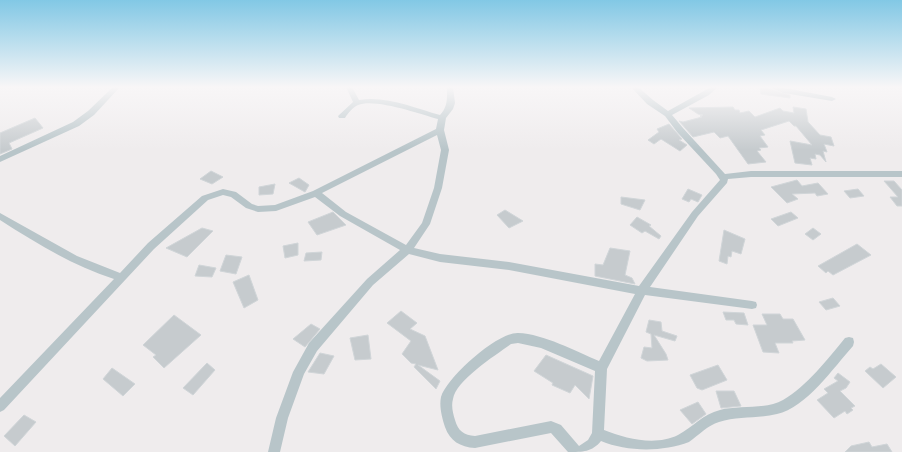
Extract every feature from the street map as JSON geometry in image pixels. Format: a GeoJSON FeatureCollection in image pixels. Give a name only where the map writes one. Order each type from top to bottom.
{"type":"FeatureCollection","features":[{"type":"Feature","properties":{"kind":"street"},"geometry":{"type":"LineString","coordinates":[[0,159],[76,124],[91,114],[97,108]]}},
{"type":"Feature","properties":{"kind":"street"},"geometry":{"type":"LineString","coordinates":[[342,116],[351,108]]}},
{"type":"Feature","properties":{"kind":"street"},"geometry":{"type":"LineString","coordinates":[[404,108],[442,118]]}},
{"type":"Feature","properties":{"kind":"street"},"geometry":{"type":"LineString","coordinates":[[274,452],[282,418],[294,385],[314,347],[370,282],[407,250],[426,224],[438,188],[445,150],[440,130],[442,118],[449,108]]}},
{"type":"Feature","properties":{"kind":"street"},"geometry":{"type":"LineString","coordinates":[[580,452],[592,444],[598,434],[601,368],[642,290],[695,214],[724,181],[723,177],[668,114],[659,108]]}},
{"type":"Feature","properties":{"kind":"street"},"geometry":{"type":"LineString","coordinates":[[668,114],[679,108]]}},
{"type":"Feature","properties":{"kind":"street"},"geometry":{"type":"LineString","coordinates":[[0,406],[151,246],[205,198],[223,192],[233,194],[249,206],[258,209],[268,209],[289,203],[316,193],[440,130]]}},
{"type":"Feature","properties":{"kind":"street"},"geometry":{"type":"LineString","coordinates":[[723,177],[751,174],[902,174]]}},
{"type":"Feature","properties":{"kind":"street"},"geometry":{"type":"LineString","coordinates":[[316,193],[343,214],[407,250],[440,258],[509,266],[642,290],[752,305]]}},
{"type":"Feature","properties":{"kind":"street"},"geometry":{"type":"LineString","coordinates":[[0,216],[38,240],[99,271],[121,277]]}},
{"type":"Feature","properties":{"kind":"street"},"geometry":{"type":"LineString","coordinates":[[576,452],[557,429],[551,427],[475,442],[464,441],[457,438],[451,427],[446,411],[447,398],[452,386],[459,377],[516,336],[524,337],[549,346],[601,368]]}},
{"type":"Feature","properties":{"kind":"street"},"geometry":{"type":"LineString","coordinates":[[598,434],[629,447],[648,450],[663,449],[680,442],[700,426],[718,416],[781,408],[791,402],[820,375],[849,342]]}},
{"type":"Feature","properties":{"kind":"building"},"geometry":{"type":"Polygon","coordinates":[[[689,108],[734,108],[735,110],[739,110],[740,113],[749,111],[755,117],[780,108],[783,111],[794,113],[793,108],[806,109],[808,122],[820,135],[831,137],[834,146],[824,144],[827,152],[823,151],[826,162],[820,155],[815,154],[816,159],[810,158],[812,165],[795,163],[790,141],[812,145],[796,126],[789,121],[761,130],[765,135],[760,136],[768,147],[759,148],[761,150],[757,151],[766,162],[748,164],[728,136],[720,138],[714,132],[693,137],[679,121],[683,122],[702,117],[700,116],[703,115],[698,114],[689,108]]]}},
{"type":"Feature","properties":{"kind":"building"},"geometry":{"type":"Polygon","coordinates":[[[35,118],[43,128],[9,143],[12,149],[0,154],[0,133],[35,118]]]}},
{"type":"Feature","properties":{"kind":"building"},"geometry":{"type":"Polygon","coordinates":[[[669,124],[682,139],[679,140],[687,145],[680,151],[661,139],[654,144],[648,140],[659,132],[657,129],[669,124]]]}},
{"type":"Feature","properties":{"kind":"building"},"geometry":{"type":"Polygon","coordinates":[[[211,171],[223,177],[212,184],[200,179],[211,171]]]}},
{"type":"Feature","properties":{"kind":"building"},"geometry":{"type":"Polygon","coordinates":[[[299,178],[309,185],[305,192],[289,183],[299,178]]]}},
{"type":"Feature","properties":{"kind":"building"},"geometry":{"type":"Polygon","coordinates":[[[797,180],[802,186],[818,183],[828,194],[817,196],[815,193],[792,194],[798,199],[787,203],[771,187],[797,180]]]}},
{"type":"Feature","properties":{"kind":"building"},"geometry":{"type":"Polygon","coordinates":[[[884,181],[894,181],[902,190],[902,206],[897,206],[890,197],[898,197],[884,181]]]}},
{"type":"Feature","properties":{"kind":"building"},"geometry":{"type":"Polygon","coordinates":[[[275,184],[273,194],[259,195],[259,187],[275,184]]]}},
{"type":"Feature","properties":{"kind":"building"},"geometry":{"type":"Polygon","coordinates":[[[688,189],[702,195],[698,202],[691,199],[689,202],[682,199],[688,189]]]}},
{"type":"Feature","properties":{"kind":"building"},"geometry":{"type":"Polygon","coordinates":[[[858,189],[864,196],[850,198],[844,191],[858,189]]]}},
{"type":"Feature","properties":{"kind":"building"},"geometry":{"type":"Polygon","coordinates":[[[621,197],[645,200],[640,210],[621,204],[621,197]]]}},
{"type":"Feature","properties":{"kind":"building"},"geometry":{"type":"Polygon","coordinates":[[[505,210],[523,221],[509,228],[497,215],[505,210]]]}},
{"type":"Feature","properties":{"kind":"building"},"geometry":{"type":"Polygon","coordinates":[[[333,212],[346,225],[317,235],[308,222],[333,212]]]}},
{"type":"Feature","properties":{"kind":"building"},"geometry":{"type":"Polygon","coordinates":[[[791,212],[798,218],[778,226],[771,219],[791,212]]]}},
{"type":"Feature","properties":{"kind":"building"},"geometry":{"type":"Polygon","coordinates":[[[637,217],[651,225],[649,226],[661,236],[659,239],[645,231],[642,233],[630,225],[637,217]]]}},
{"type":"Feature","properties":{"kind":"building"},"geometry":{"type":"Polygon","coordinates":[[[202,228],[213,231],[187,257],[166,248],[202,228]]]}},
{"type":"Feature","properties":{"kind":"building"},"geometry":{"type":"Polygon","coordinates":[[[813,228],[821,234],[813,240],[805,234],[813,228]]]}},
{"type":"Feature","properties":{"kind":"building"},"geometry":{"type":"Polygon","coordinates":[[[724,230],[745,239],[741,254],[732,251],[731,257],[728,256],[727,264],[719,261],[724,230]]]}},
{"type":"Feature","properties":{"kind":"building"},"geometry":{"type":"Polygon","coordinates":[[[298,243],[298,255],[285,258],[283,246],[298,243]]]}},
{"type":"Feature","properties":{"kind":"building"},"geometry":{"type":"Polygon","coordinates":[[[857,244],[871,255],[833,275],[828,271],[826,273],[818,266],[857,244]]]}},
{"type":"Feature","properties":{"kind":"building"},"geometry":{"type":"Polygon","coordinates":[[[610,248],[630,251],[625,275],[632,278],[635,284],[595,276],[595,264],[603,265],[610,248]]]}},
{"type":"Feature","properties":{"kind":"building"},"geometry":{"type":"Polygon","coordinates":[[[322,252],[321,260],[304,261],[306,253],[322,252]]]}},
{"type":"Feature","properties":{"kind":"building"},"geometry":{"type":"Polygon","coordinates":[[[226,255],[242,257],[236,274],[220,271],[226,255]]]}},
{"type":"Feature","properties":{"kind":"building"},"geometry":{"type":"Polygon","coordinates":[[[199,265],[216,268],[212,277],[195,276],[199,265]]]}},
{"type":"Feature","properties":{"kind":"building"},"geometry":{"type":"Polygon","coordinates":[[[249,275],[258,300],[244,308],[233,282],[249,275]]]}},
{"type":"Feature","properties":{"kind":"building"},"geometry":{"type":"Polygon","coordinates":[[[833,298],[840,306],[826,310],[819,302],[833,298]]]}},
{"type":"Feature","properties":{"kind":"building"},"geometry":{"type":"Polygon","coordinates":[[[401,311],[417,323],[410,329],[425,336],[438,370],[418,365],[440,381],[436,389],[414,367],[416,364],[411,363],[402,354],[411,341],[387,323],[401,311]]]}},
{"type":"Feature","properties":{"kind":"building"},"geometry":{"type":"Polygon","coordinates":[[[723,312],[744,313],[748,325],[736,324],[734,320],[726,320],[723,312]]]}},
{"type":"Feature","properties":{"kind":"building"},"geometry":{"type":"Polygon","coordinates":[[[762,314],[780,314],[783,319],[793,319],[805,340],[792,341],[793,343],[775,343],[779,353],[763,352],[753,325],[767,325],[762,314]]]}},
{"type":"Feature","properties":{"kind":"building"},"geometry":{"type":"Polygon","coordinates":[[[174,315],[201,335],[164,368],[153,357],[156,355],[143,345],[174,315]]]}},
{"type":"Feature","properties":{"kind":"building"},"geometry":{"type":"Polygon","coordinates":[[[649,320],[661,322],[662,331],[677,336],[675,341],[654,335],[668,360],[647,361],[641,358],[644,347],[652,348],[651,334],[646,332],[649,320]]]}},
{"type":"Feature","properties":{"kind":"building"},"geometry":{"type":"Polygon","coordinates":[[[311,324],[320,329],[305,347],[293,339],[311,324]]]}},
{"type":"Feature","properties":{"kind":"building"},"geometry":{"type":"Polygon","coordinates":[[[368,335],[371,359],[355,360],[350,338],[368,335]]]}},
{"type":"Feature","properties":{"kind":"building"},"geometry":{"type":"Polygon","coordinates":[[[320,353],[334,356],[324,374],[308,372],[320,353]]]}},
{"type":"Feature","properties":{"kind":"building"},"geometry":{"type":"Polygon","coordinates":[[[546,355],[593,376],[589,399],[575,385],[570,393],[552,385],[553,383],[534,371],[546,355]]]}},
{"type":"Feature","properties":{"kind":"building"},"geometry":{"type":"Polygon","coordinates":[[[207,363],[215,370],[193,395],[183,388],[207,363]]]}},
{"type":"Feature","properties":{"kind":"building"},"geometry":{"type":"Polygon","coordinates":[[[881,364],[896,377],[883,388],[865,371],[870,367],[873,369],[881,364]]]}},
{"type":"Feature","properties":{"kind":"building"},"geometry":{"type":"Polygon","coordinates":[[[718,365],[727,380],[702,390],[697,388],[690,375],[718,365]]]}},
{"type":"Feature","properties":{"kind":"building"},"geometry":{"type":"Polygon","coordinates":[[[112,368],[135,384],[123,396],[103,379],[112,368]]]}},
{"type":"Feature","properties":{"kind":"building"},"geometry":{"type":"Polygon","coordinates":[[[838,373],[850,382],[846,388],[840,391],[855,406],[851,408],[853,410],[847,414],[845,411],[834,418],[817,400],[828,393],[824,389],[838,381],[834,378],[838,373]]]}},
{"type":"Feature","properties":{"kind":"building"},"geometry":{"type":"Polygon","coordinates":[[[716,391],[734,391],[741,406],[721,408],[716,391]]]}},
{"type":"Feature","properties":{"kind":"building"},"geometry":{"type":"Polygon","coordinates":[[[698,402],[706,414],[692,424],[680,410],[698,402]]]}},
{"type":"Feature","properties":{"kind":"building"},"geometry":{"type":"Polygon","coordinates":[[[24,415],[36,422],[15,446],[4,436],[24,415]]]}},
{"type":"Feature","properties":{"kind":"building"},"geometry":{"type":"Polygon","coordinates":[[[869,442],[872,447],[887,444],[892,452],[845,452],[851,446],[869,442]]]}}]}
